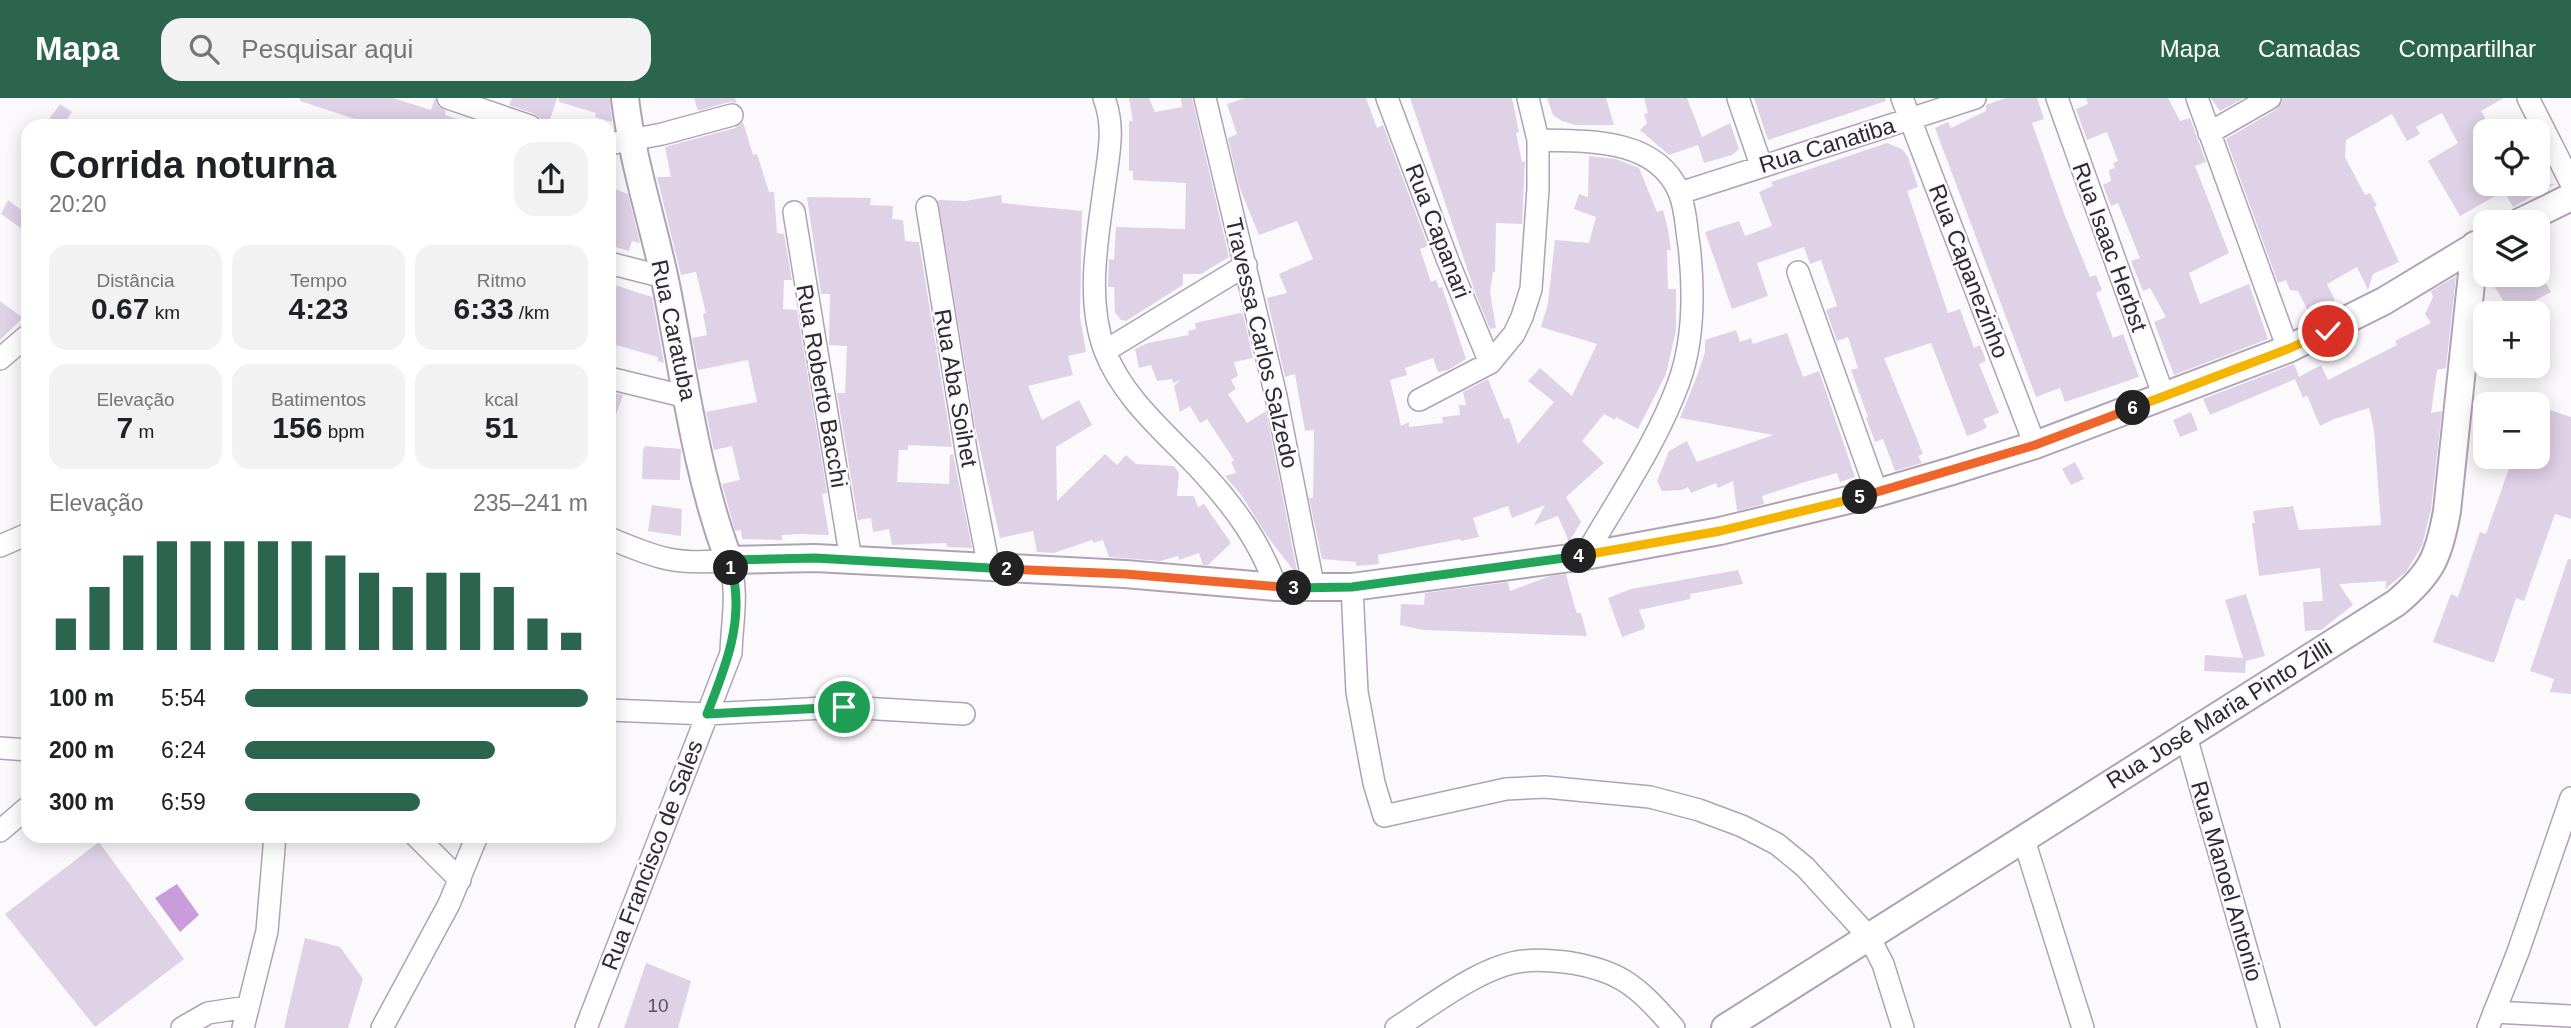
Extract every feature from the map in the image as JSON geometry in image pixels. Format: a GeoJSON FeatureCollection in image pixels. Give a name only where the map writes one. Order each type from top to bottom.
{"type":"FeatureCollection","features":[{"type":"Feature","properties":{"kind":"street"},"geometry":{"type":"LineString","coordinates":[[448,98],[510,119]]}},
{"type":"Feature","properties":{"kind":"street","name":"Rua Caratuba"},"geometry":{"type":"LineString","coordinates":[[625,98],[620,143],[664,277],[687,397],[716,525],[729,560]]}},
{"type":"Feature","properties":{"kind":"street"},"geometry":{"type":"LineString","coordinates":[[1104,98],[1111,115],[1112,133],[1102,208],[1095,297],[1096,315],[1105,351],[1132,397],[1205,475],[1251,533],[1266,558],[1276,587]]}},
{"type":"Feature","properties":{"kind":"street","name":"Travessa Carlos Salzedo"},"geometry":{"type":"LineString","coordinates":[[1205,98],[1276,396],[1314,589]]}},
{"type":"Feature","properties":{"kind":"street","name":"Rua Capanari"},"geometry":{"type":"LineString","coordinates":[[1387,98],[1448,261],[1490,363]]}},
{"type":"Feature","properties":{"kind":"street"},"geometry":{"type":"LineString","coordinates":[[1419,400],[1490,363],[1514,334],[1531,289],[1538,140],[1528,98]]}},
{"type":"Feature","properties":{"kind":"street"},"geometry":{"type":"LineString","coordinates":[[1738,98],[1762,165]]}},
{"type":"Feature","properties":{"kind":"street","name":"Rua Capanezinho"},"geometry":{"type":"LineString","coordinates":[[1902,98],[2035,445]]}},
{"type":"Feature","properties":{"kind":"street","name":"Rua Canatiba"},"geometry":{"type":"LineString","coordinates":[[1680,193],[1975,98]]}},
{"type":"Feature","properties":{"kind":"street","name":"Rua Isaac Herbst"},"geometry":{"type":"LineString","coordinates":[[2057,98],[2164,397]]}},
{"type":"Feature","properties":{"kind":"street"},"geometry":{"type":"LineString","coordinates":[[2197,98],[2288,349]]}},
{"type":"Feature","properties":{"kind":"street"},"geometry":{"type":"LineString","coordinates":[[2209,133],[2270,98]]}},
{"type":"Feature","properties":{"kind":"street"},"geometry":{"type":"LineString","coordinates":[[2528,98],[2571,183]]}},
{"type":"Feature","properties":{"kind":"street"},"geometry":{"type":"LineString","coordinates":[[620,143],[732,115]]}},
{"type":"Feature","properties":{"kind":"street"},"geometry":{"type":"LineString","coordinates":[[1538,140],[1610,143],[1637,151],[1654,161],[1669,176],[1680,193],[1689,250],[1692,295],[1689,337],[1680,380],[1666,413],[1585,556]]}},
{"type":"Feature","properties":{"kind":"street"},"geometry":{"type":"LineString","coordinates":[[2544,210],[2571,197]]}},
{"type":"Feature","properties":{"kind":"street","name":"Rua Aba Soihet"},"geometry":{"type":"LineString","coordinates":[[927,207],[967,456],[989,568]]}},
{"type":"Feature","properties":{"kind":"street","name":"Rua Roberto Bacchi"},"geometry":{"type":"LineString","coordinates":[[794,212],[851,560]]}},
{"type":"Feature","properties":{"kind":"street"},"geometry":{"type":"LineString","coordinates":[[616,541],[657,559],[679,563],[780,557],[1125,574],[1314,589],[1352,587],[1585,556],[1720,531],[1877,493],[2035,445],[2288,349],[2384,301],[2473,246]]}},
{"type":"Feature","properties":{"kind":"street"},"geometry":{"type":"LineString","coordinates":[[616,265],[664,277]]}},
{"type":"Feature","properties":{"kind":"street"},"geometry":{"type":"LineString","coordinates":[[1105,351],[1246,265]]}},
{"type":"Feature","properties":{"kind":"street"},"geometry":{"type":"LineString","coordinates":[[1798,272],[1877,493]]}},
{"type":"Feature","properties":{"kind":"street","name":"Rua José Maria Pinto Zilli"},"geometry":{"type":"LineString","coordinates":[[1725,1028],[2024,840],[2185,733],[2396,603],[2420,583],[2434,562],[2447,511],[2474,287]]}},
{"type":"Feature","properties":{"kind":"street"},"geometry":{"type":"LineString","coordinates":[[0,359],[21,341]]}},
{"type":"Feature","properties":{"kind":"street"},"geometry":{"type":"LineString","coordinates":[[616,380],[687,397]]}},
{"type":"Feature","properties":{"kind":"street"},"geometry":{"type":"LineString","coordinates":[[0,546],[21,537]]}},
{"type":"Feature","properties":{"kind":"street","name":"Rua Francisco de Sales"},"geometry":{"type":"LineString","coordinates":[[586,1028],[731,653],[736,590],[729,560]]}},
{"type":"Feature","properties":{"kind":"street"},"geometry":{"type":"LineString","coordinates":[[1352,587],[1357,692],[1374,783],[1384,816],[1506,789],[1545,787],[1650,797],[1731,822],[1777,845],[1805,867],[1869,937],[1883,964],[1903,1028]]}},
{"type":"Feature","properties":{"kind":"street"},"geometry":{"type":"LineString","coordinates":[[616,710],[707,714],[844,707],[964,713]]}},
{"type":"Feature","properties":{"kind":"street","name":"Rua Manoel Antonio"},"geometry":{"type":"LineString","coordinates":[[2185,733],[2269,1028]]}},
{"type":"Feature","properties":{"kind":"street"},"geometry":{"type":"LineString","coordinates":[[0,748],[21,750]]}},
{"type":"Feature","properties":{"kind":"street"},"geometry":{"type":"LineString","coordinates":[[2571,798],[2562,856],[2491,1020],[2571,1016]]}},
{"type":"Feature","properties":{"kind":"street"},"geometry":{"type":"LineString","coordinates":[[0,831],[21,813]]}},
{"type":"Feature","properties":{"kind":"street"},"geometry":{"type":"LineString","coordinates":[[2024,840],[2083,1028]]}},
{"type":"Feature","properties":{"kind":"street"},"geometry":{"type":"LineString","coordinates":[[183,1028],[208,1013],[245,1017],[267,931],[274,843]]}},
{"type":"Feature","properties":{"kind":"street"},"geometry":{"type":"LineString","coordinates":[[423,843],[460,880]]}},
{"type":"Feature","properties":{"kind":"street"},"geometry":{"type":"LineString","coordinates":[[383,1028],[430,942],[474,843]]}},
{"type":"Feature","properties":{"kind":"street"},"geometry":{"type":"LineString","coordinates":[[1396,1028],[1473,980],[1506,965],[1523,961],[1554,961],[1585,965],[1624,981],[1651,1003],[1674,1028]]}},
{"type":"Feature","properties":{"kind":"shaded area"},"geometry":{"type":"Polygon","coordinates":[[[177,884],[199,915],[180,932],[155,898],[177,884]]]}},
{"type":"Feature","properties":{"kind":"building"},"geometry":{"type":"Polygon","coordinates":[[[300,98],[393,98],[431,110],[435,98],[438,106],[446,111],[445,115],[457,119],[355,119],[300,101],[300,98]]]}},
{"type":"Feature","properties":{"kind":"building"},"geometry":{"type":"Polygon","coordinates":[[[512,98],[557,98],[550,119],[540,119],[535,114],[509,105],[512,98]]]}},
{"type":"Feature","properties":{"kind":"building"},"geometry":{"type":"Polygon","coordinates":[[[559,98],[610,98],[612,119],[595,117],[596,113],[559,102],[559,98]]]}},
{"type":"Feature","properties":{"kind":"building"},"geometry":{"type":"Polygon","coordinates":[[[694,98],[735,98],[737,103],[729,102],[698,111],[694,98]]]}},
{"type":"Feature","properties":{"kind":"building"},"geometry":{"type":"Polygon","coordinates":[[[1129,98],[1149,98],[1155,112],[1182,107],[1181,98],[1192,98],[1229,257],[1201,274],[1183,274],[1183,285],[1126,321],[1121,320],[1115,312],[1114,287],[1108,287],[1109,259],[1114,260],[1116,227],[1185,229],[1186,183],[1133,180],[1133,171],[1129,171],[1129,121],[1133,121],[1129,98]]]}},
{"type":"Feature","properties":{"kind":"building"},"geometry":{"type":"Polygon","coordinates":[[[1245,98],[1366,98],[1377,128],[1383,125],[1428,246],[1420,249],[1431,282],[1436,280],[1439,288],[1442,287],[1466,359],[1448,370],[1438,372],[1433,358],[1405,368],[1407,375],[1390,380],[1401,426],[1409,422],[1409,427],[1443,423],[1442,417],[1460,415],[1459,405],[1466,405],[1463,392],[1488,379],[1504,419],[1509,418],[1518,444],[1554,402],[1528,381],[1540,368],[1572,396],[1597,344],[1541,327],[1548,303],[1555,240],[1589,243],[1596,217],[1574,209],[1579,194],[1588,197],[1589,156],[1616,159],[1639,168],[1657,212],[1663,210],[1668,229],[1671,250],[1667,250],[1668,289],[1676,289],[1676,330],[1666,374],[1638,429],[1604,414],[1582,441],[1604,463],[1566,497],[1581,522],[1569,542],[1558,516],[1534,525],[1545,505],[1512,518],[1508,506],[1473,518],[1479,537],[1378,555],[1379,564],[1356,566],[1356,562],[1322,559],[1309,498],[1313,498],[1314,430],[1305,431],[1295,374],[1285,377],[1267,298],[1287,293],[1279,274],[1313,259],[1297,221],[1259,235],[1239,186],[1228,138],[1237,134],[1227,104],[1245,98]]]}},
{"type":"Feature","properties":{"kind":"building"},"geometry":{"type":"Polygon","coordinates":[[[1410,98],[1512,98],[1522,162],[1525,161],[1522,224],[1496,223],[1495,272],[1490,292],[1496,328],[1490,329],[1475,292],[1410,98]]]}},
{"type":"Feature","properties":{"kind":"building"},"geometry":{"type":"Polygon","coordinates":[[[1547,98],[1606,98],[1614,125],[1576,125],[1562,121],[1553,115],[1547,98]]]}},
{"type":"Feature","properties":{"kind":"building"},"geometry":{"type":"Polygon","coordinates":[[[1644,98],[1687,98],[1702,137],[1730,123],[1739,149],[1732,155],[1704,163],[1698,145],[1669,155],[1640,130],[1647,123],[1644,114],[1648,113],[1644,98]]]}},
{"type":"Feature","properties":{"kind":"building"},"geometry":{"type":"Polygon","coordinates":[[[1754,98],[1885,98],[1886,101],[1768,140],[1754,98]]]}},
{"type":"Feature","properties":{"kind":"building"},"geometry":{"type":"Polygon","coordinates":[[[2006,98],[2037,98],[2044,119],[2032,123],[2065,216],[2090,277],[2096,275],[2102,290],[2096,293],[2113,338],[2123,334],[2139,377],[2065,402],[2060,388],[2036,397],[1935,128],[1948,122],[1951,128],[1986,111],[1986,105],[2006,98]]]}},
{"type":"Feature","properties":{"kind":"building"},"geometry":{"type":"Polygon","coordinates":[[[2086,98],[2168,98],[2180,121],[2190,118],[2206,162],[2195,166],[2229,253],[2189,273],[2200,304],[2249,284],[2268,339],[2174,375],[2154,322],[2166,317],[2150,288],[2143,291],[2131,261],[2140,258],[2118,203],[2111,206],[2103,185],[2111,181],[2109,170],[2115,168],[2113,163],[2118,161],[2107,132],[2087,140],[2076,109],[2088,104],[2086,98]]]}},
{"type":"Feature","properties":{"kind":"building"},"geometry":{"type":"Polygon","coordinates":[[[2211,98],[2244,98],[2220,111],[2211,98]]]}},
{"type":"Feature","properties":{"kind":"building"},"geometry":{"type":"Polygon","coordinates":[[[2283,98],[2504,98],[2481,111],[2486,119],[2473,119],[2473,196],[2495,196],[2460,216],[2428,161],[2458,143],[2442,113],[2416,127],[2420,134],[2407,141],[2392,114],[2346,140],[2345,157],[2365,195],[2370,193],[2377,206],[2374,207],[2399,262],[2373,274],[2368,290],[2357,267],[2327,284],[2335,300],[2309,313],[2298,291],[2290,290],[2286,280],[2278,283],[2226,139],[2277,109],[2283,98]]]}},
{"type":"Feature","properties":{"kind":"building"},"geometry":{"type":"Polygon","coordinates":[[[60,104],[72,112],[67,119],[49,119],[60,104]]]}},
{"type":"Feature","properties":{"kind":"building"},"geometry":{"type":"Polygon","coordinates":[[[743,122],[753,155],[757,154],[769,192],[774,192],[777,233],[784,234],[792,280],[784,280],[783,309],[797,310],[827,493],[822,494],[829,535],[782,535],[782,540],[742,539],[741,530],[735,531],[722,484],[740,480],[732,446],[714,450],[713,446],[706,412],[757,402],[748,360],[698,370],[692,338],[707,335],[703,314],[706,313],[696,272],[681,275],[657,177],[671,177],[665,147],[735,128],[743,122]]]}},
{"type":"Feature","properties":{"kind":"building"},"geometry":{"type":"Polygon","coordinates":[[[1887,143],[1902,149],[1908,157],[1918,187],[1907,191],[1948,313],[1960,309],[1974,348],[1980,345],[1986,361],[1979,364],[1999,413],[1983,419],[1987,427],[1983,430],[1967,436],[1931,343],[1884,358],[1923,454],[1918,456],[1922,463],[1895,471],[1883,439],[1875,442],[1866,418],[1868,417],[1851,370],[1858,368],[1848,337],[1837,341],[1826,310],[1837,306],[1821,260],[1810,264],[1804,247],[1757,263],[1768,296],[1732,309],[1705,232],[1739,221],[1745,236],[1772,226],[1759,192],[1773,186],[1771,182],[1887,143]]]}},
{"type":"Feature","properties":{"kind":"building"},"geometry":{"type":"Polygon","coordinates":[[[616,190],[628,194],[640,243],[632,241],[629,251],[616,247],[616,190]]]}},
{"type":"Feature","properties":{"kind":"building"},"geometry":{"type":"Polygon","coordinates":[[[1001,195],[1002,203],[1082,211],[1080,317],[1086,352],[1068,356],[1073,375],[1028,386],[1042,420],[1079,400],[1092,425],[1056,447],[1057,501],[1105,454],[1117,465],[1126,455],[1136,464],[1174,466],[1179,473],[1177,496],[1194,496],[1198,507],[1204,504],[1231,543],[1208,565],[1203,565],[1199,553],[1179,560],[1178,556],[1160,561],[1109,557],[1103,540],[1093,543],[1092,540],[1054,553],[1037,552],[1033,531],[1000,538],[976,431],[938,200],[965,201],[1001,195]]]}},
{"type":"Feature","properties":{"kind":"building"},"geometry":{"type":"Polygon","coordinates":[[[2507,196],[2533,196],[2513,207],[2507,196]]]}},
{"type":"Feature","properties":{"kind":"building"},"geometry":{"type":"Polygon","coordinates":[[[807,197],[871,198],[870,205],[893,206],[892,219],[903,220],[905,241],[919,242],[952,447],[908,445],[908,450],[899,450],[897,482],[949,484],[950,455],[953,454],[972,548],[947,547],[946,543],[892,545],[889,529],[873,532],[871,518],[858,520],[837,393],[845,393],[847,346],[829,345],[830,294],[821,294],[807,197]]]}},
{"type":"Feature","properties":{"kind":"building"},"geometry":{"type":"Polygon","coordinates":[[[8,200],[21,210],[21,228],[1,214],[8,200]]]}},
{"type":"Feature","properties":{"kind":"building"},"geometry":{"type":"Polygon","coordinates":[[[2456,276],[2446,368],[2437,370],[2431,413],[2442,411],[2431,509],[2422,546],[2406,572],[2385,589],[2386,581],[2339,584],[2353,605],[2321,630],[2305,631],[2303,602],[2323,601],[2320,568],[2259,576],[2253,511],[2293,506],[2299,530],[2381,525],[2374,430],[2369,408],[2320,426],[2307,395],[2303,398],[2295,379],[2210,415],[2203,399],[2294,364],[2299,377],[2321,365],[2328,380],[2397,345],[2395,341],[2431,323],[2425,314],[2433,297],[2431,291],[2456,276]]]}},
{"type":"Feature","properties":{"kind":"building"},"geometry":{"type":"Polygon","coordinates":[[[616,285],[652,297],[664,363],[657,361],[658,357],[616,345],[616,285]]]}},
{"type":"Feature","properties":{"kind":"building"},"geometry":{"type":"Polygon","coordinates":[[[2495,287],[2548,287],[2551,292],[2534,301],[2503,301],[2495,287]]]}},
{"type":"Feature","properties":{"kind":"building"},"geometry":{"type":"Polygon","coordinates":[[[0,301],[21,317],[21,320],[0,340],[0,301]]]}},
{"type":"Feature","properties":{"kind":"building"},"geometry":{"type":"Polygon","coordinates":[[[1243,314],[1253,358],[1234,362],[1238,376],[1231,380],[1236,389],[1228,394],[1247,423],[1266,411],[1297,571],[1294,571],[1267,536],[1242,496],[1225,476],[1236,473],[1231,462],[1234,460],[1207,419],[1200,423],[1190,406],[1180,412],[1174,386],[1180,380],[1173,383],[1172,379],[1157,381],[1151,365],[1139,368],[1135,349],[1148,343],[1189,335],[1188,331],[1196,329],[1195,323],[1243,314]]]}},
{"type":"Feature","properties":{"kind":"building"},"geometry":{"type":"Polygon","coordinates":[[[1736,330],[1740,342],[1751,338],[1753,344],[1787,333],[1803,377],[1819,371],[1855,477],[1840,482],[1837,473],[1805,482],[1762,496],[1764,504],[1737,511],[1733,481],[1718,488],[1716,483],[1691,493],[1688,487],[1662,491],[1657,481],[1669,451],[1687,441],[1697,462],[1773,435],[1680,418],[1705,352],[1705,340],[1736,330]]]}},
{"type":"Feature","properties":{"kind":"building"},"geometry":{"type":"Polygon","coordinates":[[[616,394],[623,395],[616,415],[616,394]]]}},
{"type":"Feature","properties":{"kind":"building"},"geometry":{"type":"Polygon","coordinates":[[[2550,410],[2571,417],[2571,519],[2555,514],[2524,601],[2516,598],[2494,663],[2433,642],[2451,594],[2458,597],[2480,532],[2486,534],[2509,469],[2550,469],[2550,410]]]}},
{"type":"Feature","properties":{"kind":"building"},"geometry":{"type":"Polygon","coordinates":[[[2191,412],[2198,430],[2180,437],[2173,420],[2191,412]]]}},
{"type":"Feature","properties":{"kind":"building"},"geometry":{"type":"Polygon","coordinates":[[[645,446],[681,449],[680,480],[642,479],[645,446]]]}},
{"type":"Feature","properties":{"kind":"building"},"geometry":{"type":"Polygon","coordinates":[[[2075,462],[2084,479],[2071,485],[2062,469],[2075,462]]]}},
{"type":"Feature","properties":{"kind":"building"},"geometry":{"type":"Polygon","coordinates":[[[652,505],[682,509],[681,536],[648,531],[652,505]]]}},
{"type":"Feature","properties":{"kind":"building"},"geometry":{"type":"Polygon","coordinates":[[[2568,559],[2571,559],[2571,694],[2550,692],[2554,679],[2530,671],[2568,559]]]}},
{"type":"Feature","properties":{"kind":"building"},"geometry":{"type":"Polygon","coordinates":[[[1738,570],[1743,584],[1690,594],[1690,599],[1639,610],[1644,629],[1622,637],[1608,598],[1631,589],[1738,570]]]}},
{"type":"Feature","properties":{"kind":"building"},"geometry":{"type":"Polygon","coordinates":[[[1566,574],[1575,608],[1577,613],[1581,613],[1587,636],[1423,630],[1400,625],[1401,604],[1424,605],[1425,593],[1508,582],[1510,591],[1550,576],[1566,574]]]}},
{"type":"Feature","properties":{"kind":"building"},"geometry":{"type":"Polygon","coordinates":[[[2246,594],[2265,656],[2246,661],[2245,673],[2204,671],[2205,655],[2243,658],[2225,600],[2246,594]]]}},
{"type":"Feature","properties":{"kind":"building"},"geometry":{"type":"Polygon","coordinates":[[[100,843],[184,959],[95,1027],[5,914],[100,843]]]}},
{"type":"Feature","properties":{"kind":"building"},"geometry":{"type":"Polygon","coordinates":[[[305,938],[340,947],[363,979],[348,1028],[284,1028],[305,938]]]}},
{"type":"Feature","properties":{"kind":"building"},"geometry":{"type":"Polygon","coordinates":[[[646,963],[691,981],[678,1028],[624,1028],[646,963]]]}},
{"type":"Feature","properties":{"kind":"route"},"geometry":{"type":"LineString","coordinates":[[844,707],[707,714],[731,653],[736,583],[729,560],[815,558],[1125,574],[1314,589],[1352,587],[1585,556],[1778,518],[1952,471],[2035,445],[2288,349],[2328,331]]}}]}
